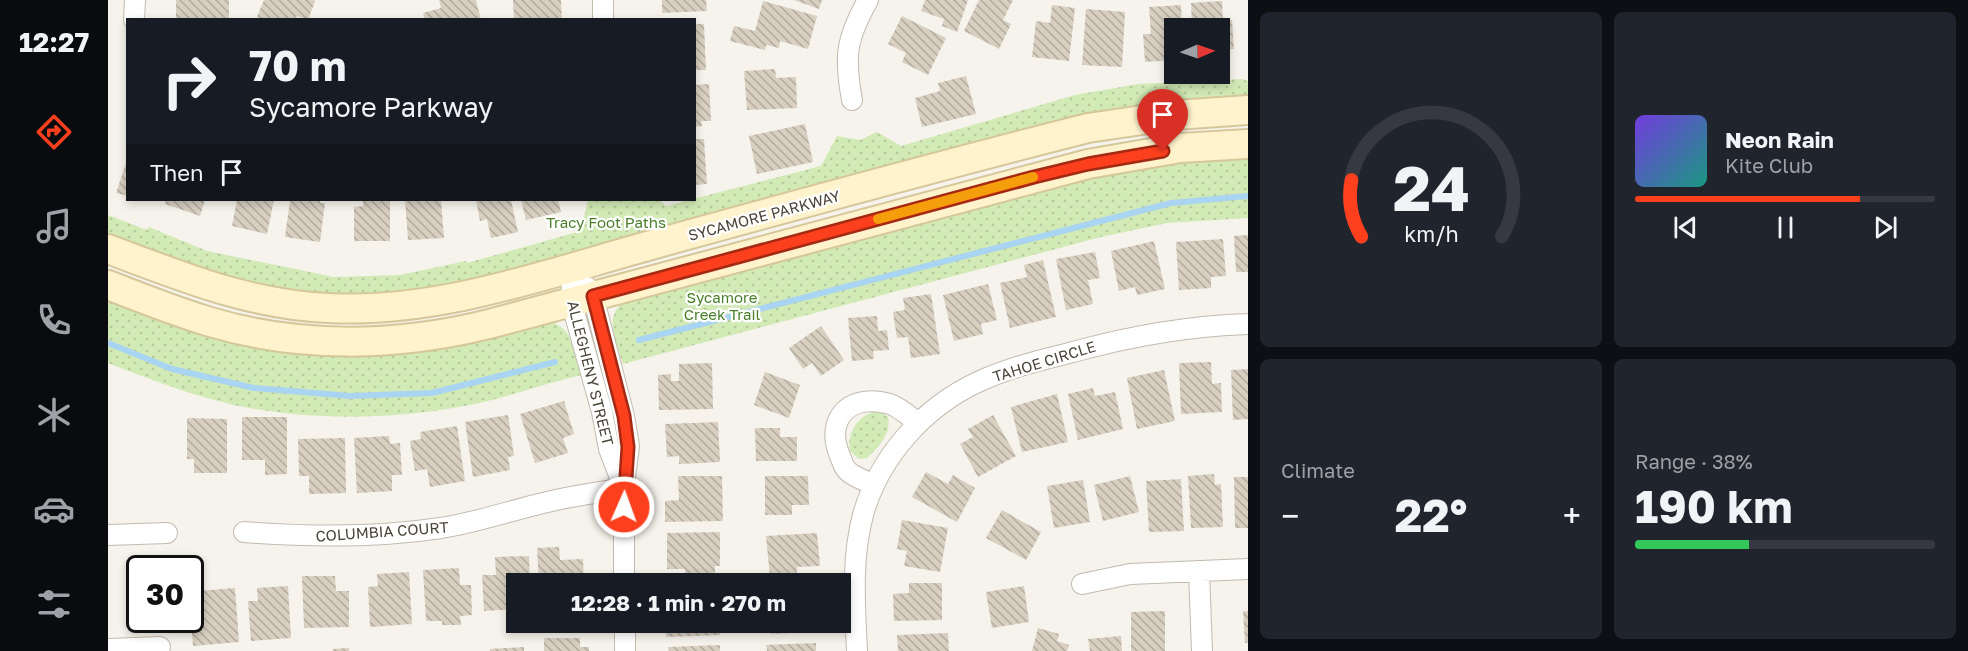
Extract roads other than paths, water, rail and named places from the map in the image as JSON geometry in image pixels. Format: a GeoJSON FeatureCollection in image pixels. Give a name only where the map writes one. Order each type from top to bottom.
{"type":"FeatureCollection","features":[{"type":"Feature","properties":{"kind":"main road","name":"SYCAMORE PARKWAY"},"geometry":{"type":"LineString","coordinates":[[108,249],[223,291],[260,300],[327,308],[367,309],[437,302],[1088,128],[1176,115],[1248,110]]}},
{"type":"Feature","properties":{"kind":"main road"},"geometry":{"type":"LineString","coordinates":[[108,285],[175,311],[236,329],[272,336],[337,342],[399,340],[455,332],[1088,164],[1180,148],[1248,144]]}},
{"type":"Feature","properties":{"kind":"street"},"geometry":{"type":"LineString","coordinates":[[134,18],[135,0]]}},
{"type":"Feature","properties":{"kind":"street"},"geometry":{"type":"LineString","coordinates":[[603,0],[603,18]]}},
{"type":"Feature","properties":{"kind":"street"},"geometry":{"type":"LineString","coordinates":[[852,99],[846,66],[849,43],[868,0]]}},
{"type":"Feature","properties":{"kind":"street","name":"ALLEGHENY STREET"},"geometry":{"type":"LineString","coordinates":[[573,267],[582,299],[609,450],[624,488],[624,573]]}},
{"type":"Feature","properties":{"kind":"street","name":"TAHOE CIRCLE"},"geometry":{"type":"LineString","coordinates":[[857,651],[854,589],[856,545],[863,514],[874,485],[894,451],[918,423],[946,400],[978,382],[1011,369],[1108,342],[1163,331],[1248,324]]}},
{"type":"Feature","properties":{"kind":"street"},"geometry":{"type":"LineString","coordinates":[[874,485],[846,470],[835,445],[835,426],[842,413],[854,403],[869,400],[889,403],[918,423]]}},
{"type":"Feature","properties":{"kind":"street","name":"COLUMBIA COURT"},"geometry":{"type":"LineString","coordinates":[[244,532],[313,536],[367,535],[441,528],[501,516],[555,500],[624,488]]}},
{"type":"Feature","properties":{"kind":"street"},"geometry":{"type":"LineString","coordinates":[[108,535],[166,533]]}},
{"type":"Feature","properties":{"kind":"street"},"geometry":{"type":"LineString","coordinates":[[1082,584],[1130,574],[1248,569]]}},
{"type":"Feature","properties":{"kind":"street"},"geometry":{"type":"LineString","coordinates":[[1199,571],[1202,651]]}},
{"type":"Feature","properties":{"kind":"street"},"geometry":{"type":"LineString","coordinates":[[625,633],[626,651]]}},
{"type":"Feature","properties":{"kind":"street"},"geometry":{"type":"LineString","coordinates":[[108,649],[160,646]]}},
{"type":"Feature","properties":{"kind":"waterway"},"geometry":{"type":"LineString","coordinates":[[639,340],[1171,203],[1248,196]]}},
{"type":"Feature","properties":{"kind":"waterway"},"geometry":{"type":"LineString","coordinates":[[108,343],[172,369],[254,388],[350,396],[432,393],[555,362]]}},
{"type":"Feature","properties":{"kind":"park label","name":"Tracy Foot Paths"},"geometry":{"type":"Point","coordinates":[606,222]}},
{"type":"Feature","properties":{"kind":"park label","name":"Sycamore Creek Trail"},"geometry":{"type":"Point","coordinates":[722,306]}}]}
